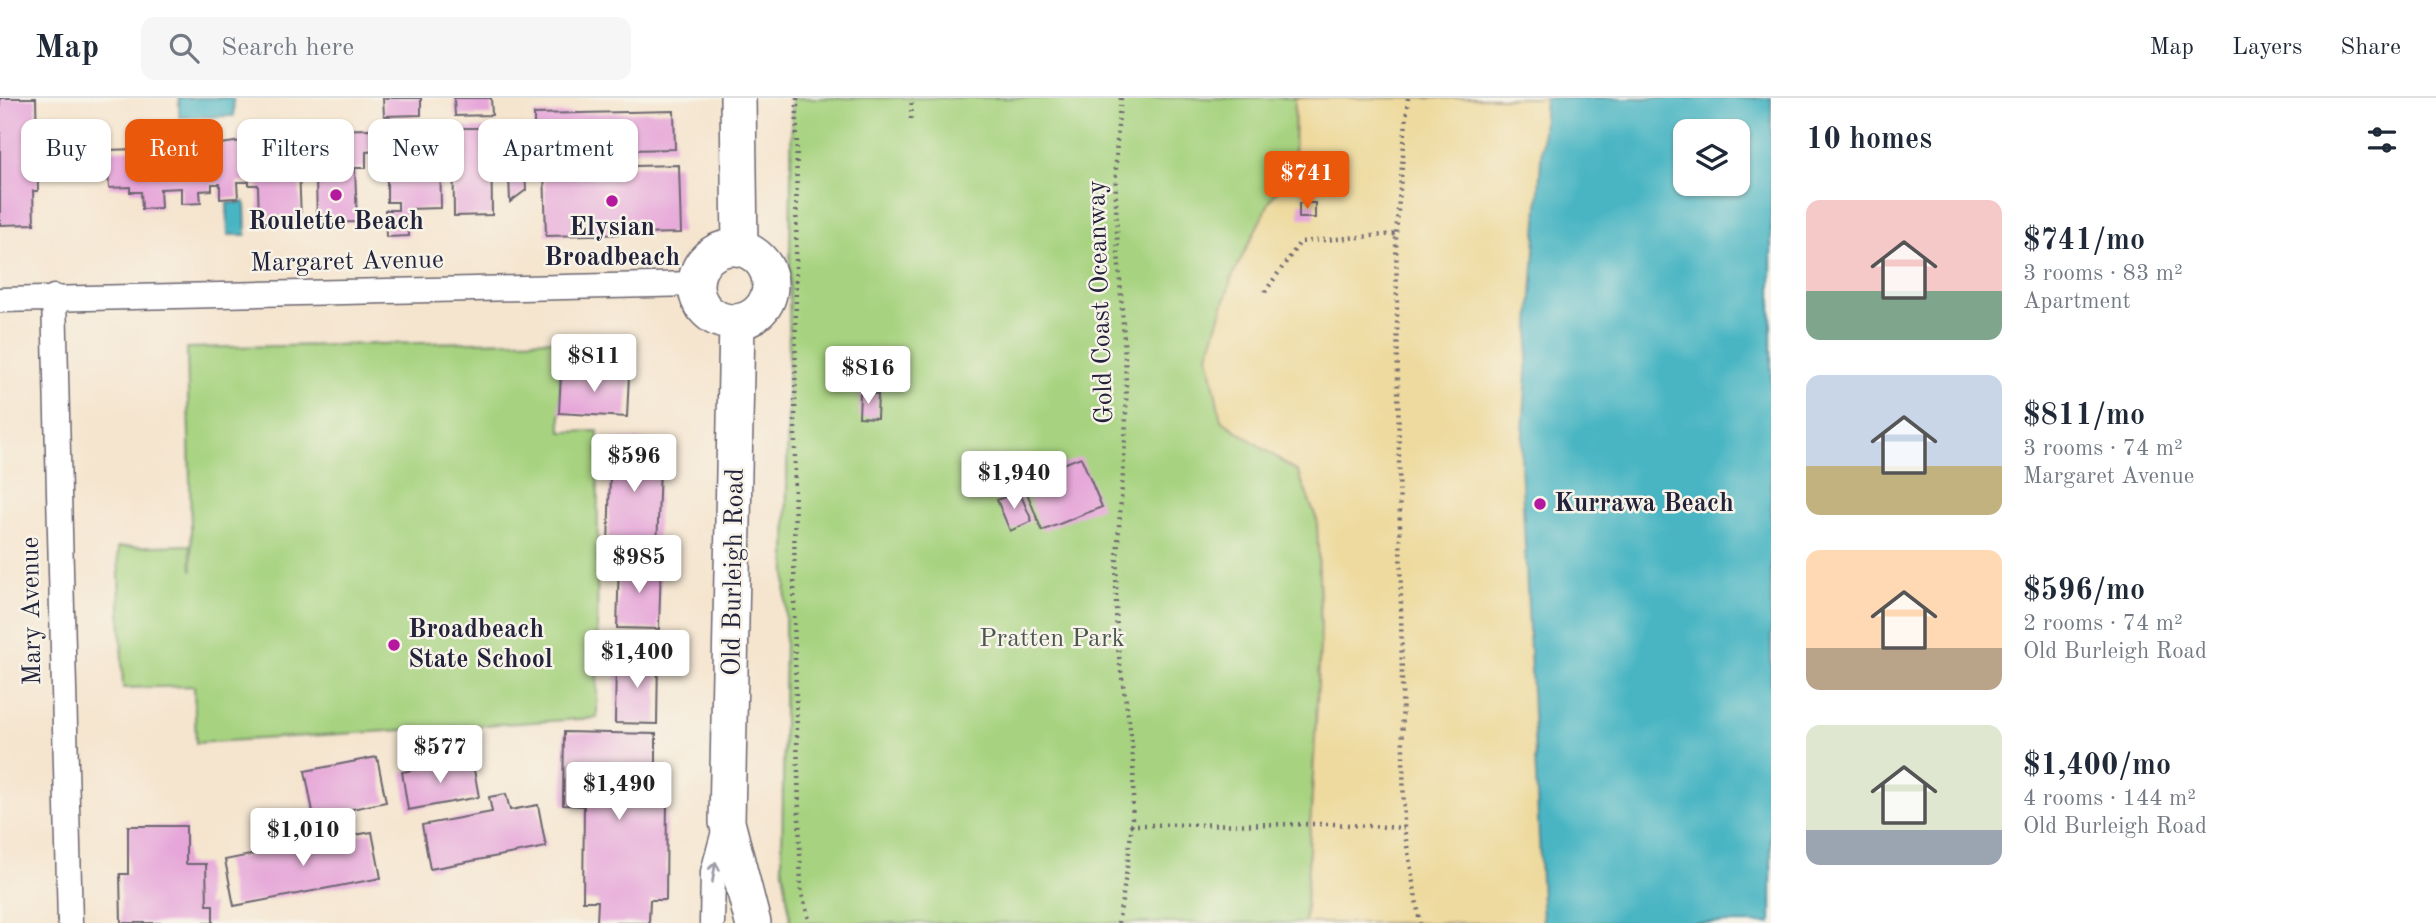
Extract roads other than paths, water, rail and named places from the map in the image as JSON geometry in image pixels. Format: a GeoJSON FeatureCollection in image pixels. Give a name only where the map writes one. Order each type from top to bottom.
{"type":"FeatureCollection","features":[{"type":"Feature","properties":{"kind":"street"},"geometry":{"type":"LineString","coordinates":[[738,98],[740,248]]}},
{"type":"Feature","properties":{"kind":"street"},"geometry":{"type":"LineString","coordinates":[[740,248],[752,252],[764,264],[771,287],[767,302],[756,315],[737,322],[719,320],[708,313],[698,297],[696,284],[698,272],[711,254],[723,249],[740,248]]}},
{"type":"Feature","properties":{"kind":"street","name":"Margaret Avenue"},"geometry":{"type":"LineString","coordinates":[[0,300],[696,284]]}},
{"type":"Feature","properties":{"kind":"street","name":"Mary Avenue"},"geometry":{"type":"LineString","coordinates":[[54,297],[70,923]]}},
{"type":"Feature","properties":{"kind":"street","name":"Old Burleigh Road"},"geometry":{"type":"LineString","coordinates":[[712,923],[713,872],[727,822],[737,322]]}},
{"type":"Feature","properties":{"kind":"street","name":"Old Burleigh Road"},"geometry":{"type":"LineString","coordinates":[[727,822],[753,923]]}},
{"type":"Feature","properties":{"kind":"water"},"geometry":{"type":"Polygon","coordinates":[[[179,98],[233,98],[234,116],[179,117],[179,98]]]}},
{"type":"Feature","properties":{"kind":"water"},"geometry":{"type":"Polygon","coordinates":[[[1545,98],[1771,98],[1771,923],[1543,923],[1521,463],[1545,98]]]}},
{"type":"Feature","properties":{"kind":"water"},"geometry":{"type":"Polygon","coordinates":[[[245,202],[246,235],[228,235],[227,203],[245,202]]]}},
{"type":"Feature","properties":{"kind":"place","name":"Roulette Beach"},"geometry":{"type":"Point","coordinates":[336,195]}},
{"type":"Feature","properties":{"kind":"place","name":"Elysian Broadbeach"},"geometry":{"type":"Point","coordinates":[612,201]}},
{"type":"Feature","properties":{"kind":"place","name":"Kurrawa Beach"},"geometry":{"type":"Point","coordinates":[1540,504]}},
{"type":"Feature","properties":{"kind":"place","name":"Broadbeach State School"},"geometry":{"type":"Point","coordinates":[394,645]}},
{"type":"Feature","properties":{"kind":"park label","name":"Pratten Park"},"geometry":{"type":"Point","coordinates":[1052,639]}}]}
